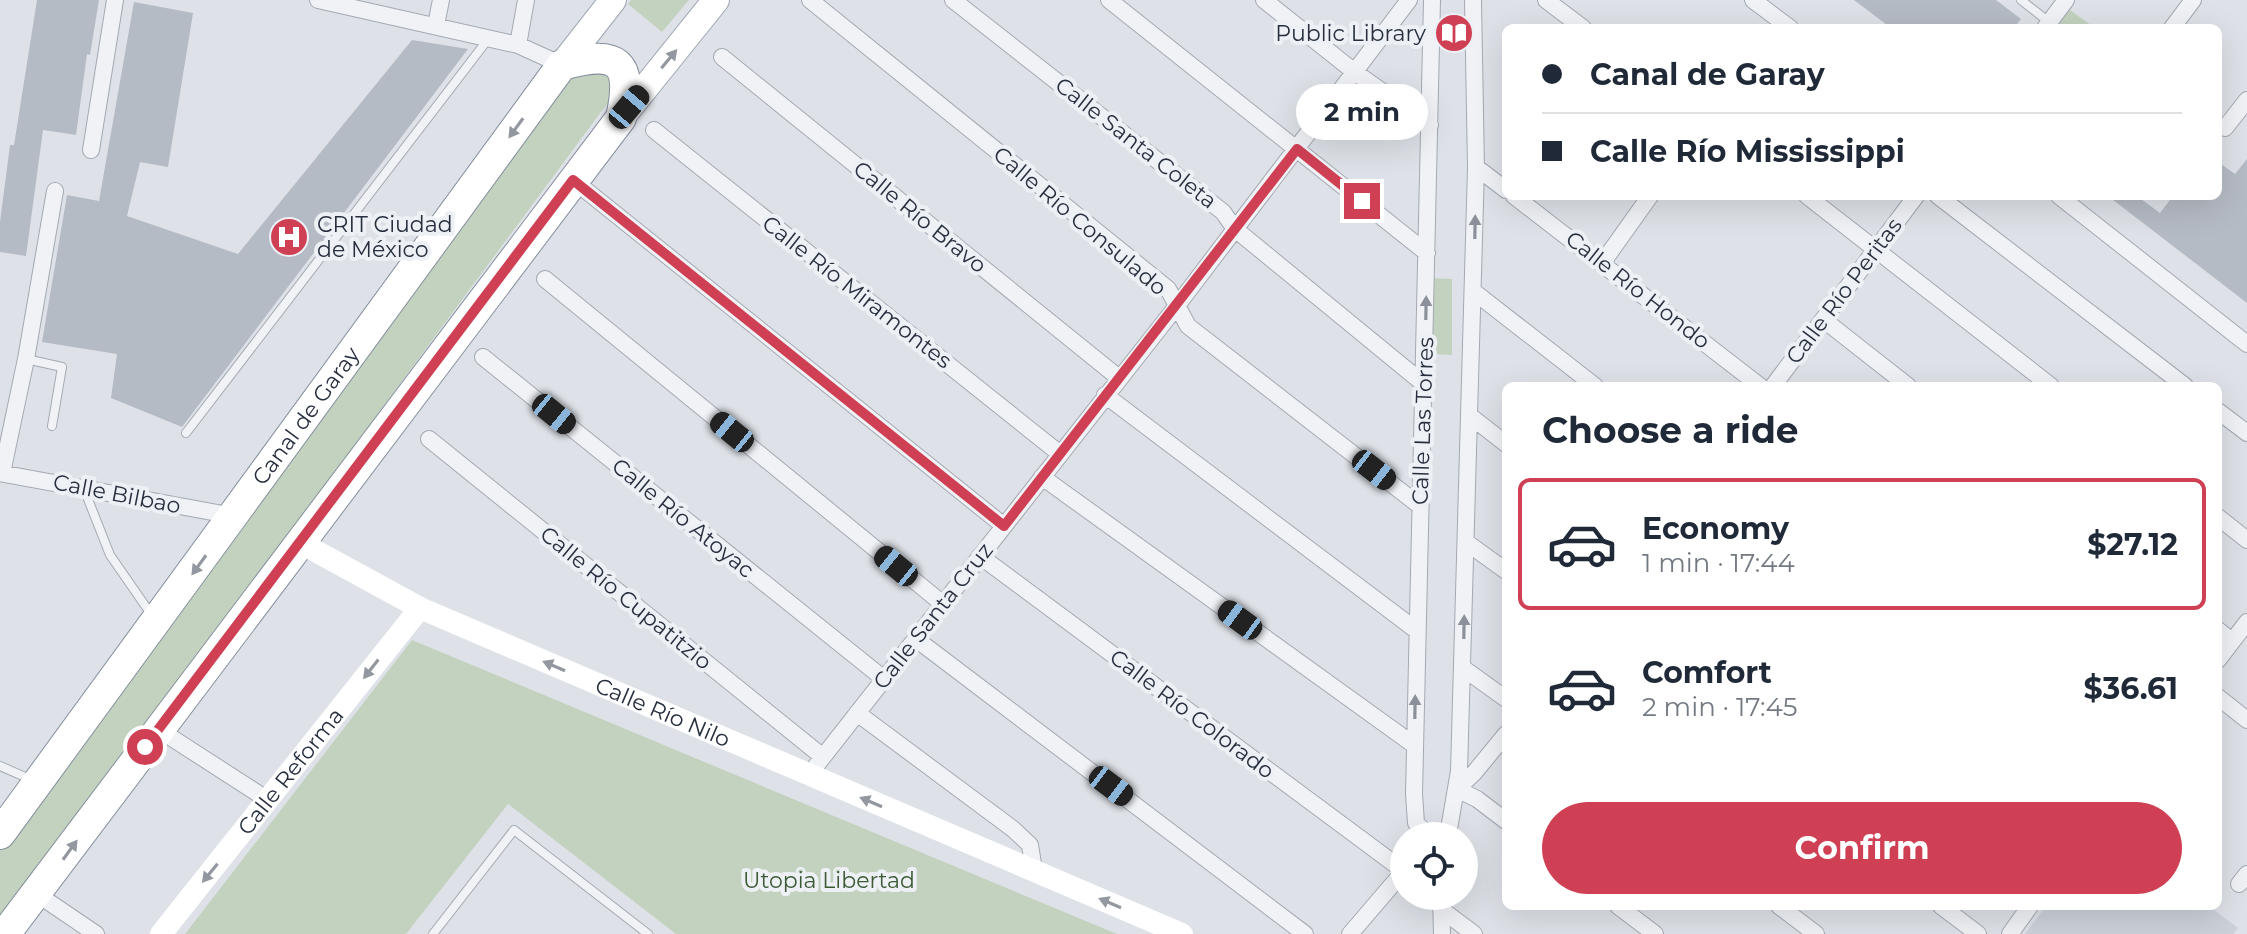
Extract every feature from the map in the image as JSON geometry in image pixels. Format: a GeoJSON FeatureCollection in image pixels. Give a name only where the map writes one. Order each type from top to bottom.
{"type":"FeatureCollection","features":[{"type":"Feature","properties":{"kind":"highway"},"geometry":{"type":"LineString","coordinates":[[5,934],[621,118],[627,79],[618,64],[603,57],[562,65]]}},
{"type":"Feature","properties":{"kind":"highway","name":"Canal de Garay"},"geometry":{"type":"LineString","coordinates":[[1,831],[158,621],[562,65]]}},
{"type":"Feature","properties":{"kind":"main road","name":"Canal de Garay"},"geometry":{"type":"LineString","coordinates":[[562,65],[613,0]]}},
{"type":"Feature","properties":{"kind":"main road"},"geometry":{"type":"LineString","coordinates":[[621,118],[716,0]]}},
{"type":"Feature","properties":{"kind":"street"},"geometry":{"type":"LineString","coordinates":[[91,150],[115,0]]}},
{"type":"Feature","properties":{"kind":"street"},"geometry":{"type":"LineString","coordinates":[[318,0],[356,4],[518,45],[562,65]]}},
{"type":"Feature","properties":{"kind":"street"},"geometry":{"type":"LineString","coordinates":[[436,25],[441,0]]}},
{"type":"Feature","properties":{"kind":"street"},"geometry":{"type":"LineString","coordinates":[[518,45],[526,0]]}},
{"type":"Feature","properties":{"kind":"street","name":"Calle Río Consulado"},"geometry":{"type":"LineString","coordinates":[[810,0],[1168,289],[1188,326],[1420,506]]}},
{"type":"Feature","properties":{"kind":"street","name":"Calle Santa Coleta"},"geometry":{"type":"LineString","coordinates":[[953,0],[1223,212],[1235,229],[1424,384]]}},
{"type":"Feature","properties":{"kind":"street"},"geometry":{"type":"LineString","coordinates":[[1109,0],[1427,253]]}},
{"type":"Feature","properties":{"kind":"street"},"geometry":{"type":"LineString","coordinates":[[1264,0],[1356,73],[1430,125]]}},
{"type":"Feature","properties":{"kind":"street","name":"Calle Santa Cruz"},"geometry":{"type":"LineString","coordinates":[[808,776],[1176,307],[1409,0]]}},
{"type":"Feature","properties":{"kind":"street","name":"Calle Las Torres"},"geometry":{"type":"LineString","coordinates":[[1416,822],[1416,630],[1432,0]]}},
{"type":"Feature","properties":{"kind":"street","name":"Calle Las Torres"},"geometry":{"type":"LineString","coordinates":[[1457,789],[1476,167],[1473,0]]}},
{"type":"Feature","properties":{"kind":"street"},"geometry":{"type":"LineString","coordinates":[[1546,0],[1578,24]]}},
{"type":"Feature","properties":{"kind":"street"},"geometry":{"type":"LineString","coordinates":[[1753,0],[1785,24]]}},
{"type":"Feature","properties":{"kind":"street"},"geometry":{"type":"LineString","coordinates":[[2048,24],[2066,0]]}},
{"type":"Feature","properties":{"kind":"street"},"geometry":{"type":"LineString","coordinates":[[2175,24],[2193,0]]}},
{"type":"Feature","properties":{"kind":"street","name":"Calle Río Bravo"},"geometry":{"type":"LineString","coordinates":[[722,57],[1119,378]]}},
{"type":"Feature","properties":{"kind":"street"},"geometry":{"type":"LineString","coordinates":[[2225,128],[2247,100]]}},
{"type":"Feature","properties":{"kind":"street","name":"Calle Río Miramontes"},"geometry":{"type":"LineString","coordinates":[[654,130],[1059,453]]}},
{"type":"Feature","properties":{"kind":"street"},"geometry":{"type":"LineString","coordinates":[[1476,167],[1502,187]]}},
{"type":"Feature","properties":{"kind":"street"},"geometry":{"type":"LineString","coordinates":[[573,180],[1004,526]]}},
{"type":"Feature","properties":{"kind":"street"},"geometry":{"type":"LineString","coordinates":[[1,473],[26,359],[55,191]]}},
{"type":"Feature","properties":{"kind":"street","name":"Calle Río Hondo"},"geometry":{"type":"LineString","coordinates":[[1524,200],[1755,382]]}},
{"type":"Feature","properties":{"kind":"street"},"geometry":{"type":"LineString","coordinates":[[1603,262],[1647,200]]}},
{"type":"Feature","properties":{"kind":"street"},"geometry":{"type":"LineString","coordinates":[[1812,200],[2046,382]]}},
{"type":"Feature","properties":{"kind":"street","name":"Calle Río Peritas"},"geometry":{"type":"LineString","coordinates":[[1776,382],[1913,200]]}},
{"type":"Feature","properties":{"kind":"street"},"geometry":{"type":"LineString","coordinates":[[1943,200],[2180,382]]}},
{"type":"Feature","properties":{"kind":"street"},"geometry":{"type":"LineString","coordinates":[[2064,200],[2247,344]]}},
{"type":"Feature","properties":{"kind":"street"},"geometry":{"type":"LineString","coordinates":[[545,279],[943,604]]}},
{"type":"Feature","properties":{"kind":"street"},"geometry":{"type":"LineString","coordinates":[[1473,291],[1590,382]]}},
{"type":"Feature","properties":{"kind":"street"},"geometry":{"type":"LineString","coordinates":[[1824,320],[1903,382]]}},
{"type":"Feature","properties":{"kind":"street","name":"Calle Río Atoyac"},"geometry":{"type":"LineString","coordinates":[[483,357],[884,679]]}},
{"type":"Feature","properties":{"kind":"street"},"geometry":{"type":"LineString","coordinates":[[1105,395],[1416,630]]}},
{"type":"Feature","properties":{"kind":"street"},"geometry":{"type":"LineString","coordinates":[[2222,414],[2247,433]]}},
{"type":"Feature","properties":{"kind":"street"},"geometry":{"type":"LineString","coordinates":[[1469,415],[1502,441]]}},
{"type":"Feature","properties":{"kind":"street","name":"Calle Río Cupatitzio"},"geometry":{"type":"LineString","coordinates":[[429,439],[823,757]]}},
{"type":"Feature","properties":{"kind":"street","name":"Calle Bilbao"},"geometry":{"type":"LineString","coordinates":[[1,473],[234,516]]}},
{"type":"Feature","properties":{"kind":"street"},"geometry":{"type":"LineString","coordinates":[[1042,477],[1414,745]]}},
{"type":"Feature","properties":{"kind":"street"},"geometry":{"type":"LineString","coordinates":[[2222,520],[2247,540]]}},
{"type":"Feature","properties":{"kind":"street","name":"Calle Río Nilo"},"geometry":{"type":"LineString","coordinates":[[299,542],[420,608],[1182,934]]}},
{"type":"Feature","properties":{"kind":"street"},"geometry":{"type":"LineString","coordinates":[[1466,542],[1502,568]]}},
{"type":"Feature","properties":{"kind":"street","name":"Calle Río Colorado"},"geometry":{"type":"LineString","coordinates":[[980,556],[1390,861]]}},
{"type":"Feature","properties":{"kind":"street","name":"Calle Reforma"},"geometry":{"type":"LineString","coordinates":[[161,934],[420,608]]}},
{"type":"Feature","properties":{"kind":"street"},"geometry":{"type":"LineString","coordinates":[[2222,655],[2247,622]]}},
{"type":"Feature","properties":{"kind":"street"},"geometry":{"type":"LineString","coordinates":[[2222,633],[2232,641]]}},
{"type":"Feature","properties":{"kind":"street"},"geometry":{"type":"LineString","coordinates":[[916,639],[1305,934]]}},
{"type":"Feature","properties":{"kind":"street"},"geometry":{"type":"LineString","coordinates":[[1463,668],[1502,696]]}},
{"type":"Feature","properties":{"kind":"street"},"geometry":{"type":"LineString","coordinates":[[2222,700],[2247,720]]}},
{"type":"Feature","properties":{"kind":"street"},"geometry":{"type":"LineString","coordinates":[[857,713],[1013,829],[1030,845],[1034,870]]}},
{"type":"Feature","properties":{"kind":"street"},"geometry":{"type":"LineString","coordinates":[[158,729],[268,800]]}},
{"type":"Feature","properties":{"kind":"street"},"geometry":{"type":"LineString","coordinates":[[1450,822],[1457,789],[1502,739]]}},
{"type":"Feature","properties":{"kind":"street"},"geometry":{"type":"LineString","coordinates":[[1457,789],[1477,799],[1502,818]]}},
{"type":"Feature","properties":{"kind":"street"},"geometry":{"type":"LineString","coordinates":[[1350,934],[1390,887]]}},
{"type":"Feature","properties":{"kind":"street"},"geometry":{"type":"LineString","coordinates":[[37,894],[96,934]]}},
{"type":"Feature","properties":{"kind":"street"},"geometry":{"type":"LineString","coordinates":[[1441,910],[1442,934]]}},
{"type":"Feature","properties":{"kind":"street"},"geometry":{"type":"LineString","coordinates":[[1448,910],[1474,934]]}},
{"type":"Feature","properties":{"kind":"street"},"geometry":{"type":"LineString","coordinates":[[1623,910],[1655,934]]}},
{"type":"Feature","properties":{"kind":"street"},"geometry":{"type":"LineString","coordinates":[[1784,910],[1816,934]]}},
{"type":"Feature","properties":{"kind":"street"},"geometry":{"type":"LineString","coordinates":[[1946,910],[1978,934]]}},
{"type":"Feature","properties":{"kind":"street"},"geometry":{"type":"LineString","coordinates":[[2010,934],[2027,910]]}},
{"type":"Feature","properties":{"kind":"lane"},"geometry":{"type":"LineString","coordinates":[[2021,0],[2046,24]]}},
{"type":"Feature","properties":{"kind":"lane"},"geometry":{"type":"LineString","coordinates":[[186,433],[489,38]]}},
{"type":"Feature","properties":{"kind":"lane"},"geometry":{"type":"LineString","coordinates":[[26,359],[62,367],[52,426]]}},
{"type":"Feature","properties":{"kind":"lane"},"geometry":{"type":"LineString","coordinates":[[84,488],[110,555],[142,604],[158,621]]}},
{"type":"Feature","properties":{"kind":"lane"},"geometry":{"type":"LineString","coordinates":[[0,766],[38,783]]}},
{"type":"Feature","properties":{"kind":"lane"},"geometry":{"type":"LineString","coordinates":[[433,934],[514,830],[648,934]]}},
{"type":"Feature","properties":{"kind":"shaded area"},"geometry":{"type":"Polygon","coordinates":[[[2043,910],[2214,910],[2238,928],[2233,934],[2025,934],[2043,910]]]}},
{"type":"Feature","properties":{"kind":"green space"},"geometry":{"type":"Polygon","coordinates":[[[631,0],[689,0],[662,32],[628,4],[631,0]]]}},
{"type":"Feature","properties":{"kind":"green space"},"geometry":{"type":"Polygon","coordinates":[[[2070,10],[2089,24],[2059,24],[2070,10]]]}},
{"type":"Feature","properties":{"kind":"green space"},"geometry":{"type":"Polygon","coordinates":[[[578,68],[611,72],[612,97],[30,884],[0,916],[0,851],[578,68]]]}},
{"type":"Feature","properties":{"kind":"green space"},"geometry":{"type":"Polygon","coordinates":[[[1431,278],[1452,279],[1452,355],[1430,354],[1431,278]]]}},
{"type":"Feature","properties":{"kind":"green space","name":"Utopia Libertad"},"geometry":{"type":"Polygon","coordinates":[[[412,640],[1117,934],[676,934],[508,804],[406,934],[185,934],[412,640]]]}},
{"type":"Feature","properties":{"kind":"building"},"geometry":{"type":"Polygon","coordinates":[[[37,0],[99,0],[90,55],[87,54],[76,135],[43,130],[26,256],[0,252],[0,222],[10,145],[14,145],[37,0]]]}},
{"type":"Feature","properties":{"kind":"building"},"geometry":{"type":"Polygon","coordinates":[[[1854,0],[1996,0],[2021,19],[2017,24],[1886,24],[1854,0]]]}},
{"type":"Feature","properties":{"kind":"building","name":"CRIT Ciudad de México"},"geometry":{"type":"Polygon","coordinates":[[[134,2],[193,13],[168,167],[140,162],[127,216],[238,254],[412,40],[468,49],[182,427],[111,398],[117,354],[42,342],[67,195],[99,201],[134,2]]]}},
{"type":"Feature","properties":{"kind":"building"},"geometry":{"type":"Polygon","coordinates":[[[2247,159],[2247,303],[2113,200],[2142,200],[2160,213],[2170,200],[2222,200],[2222,165],[2235,174],[2247,159]]]}},
{"type":"Feature","properties":{"kind":"place","name":"Public Library"},"geometry":{"type":"Point","coordinates":[1454,33]}},
{"type":"Feature","properties":{"kind":"place","name":"CRIT Ciudad de México"},"geometry":{"type":"Point","coordinates":[289,237]}},
{"type":"Feature","properties":{"kind":"route"},"geometry":{"type":"LineString","coordinates":[[145,747],[573,180],[1004,526],[1297,149],[1362,201]]}}]}
